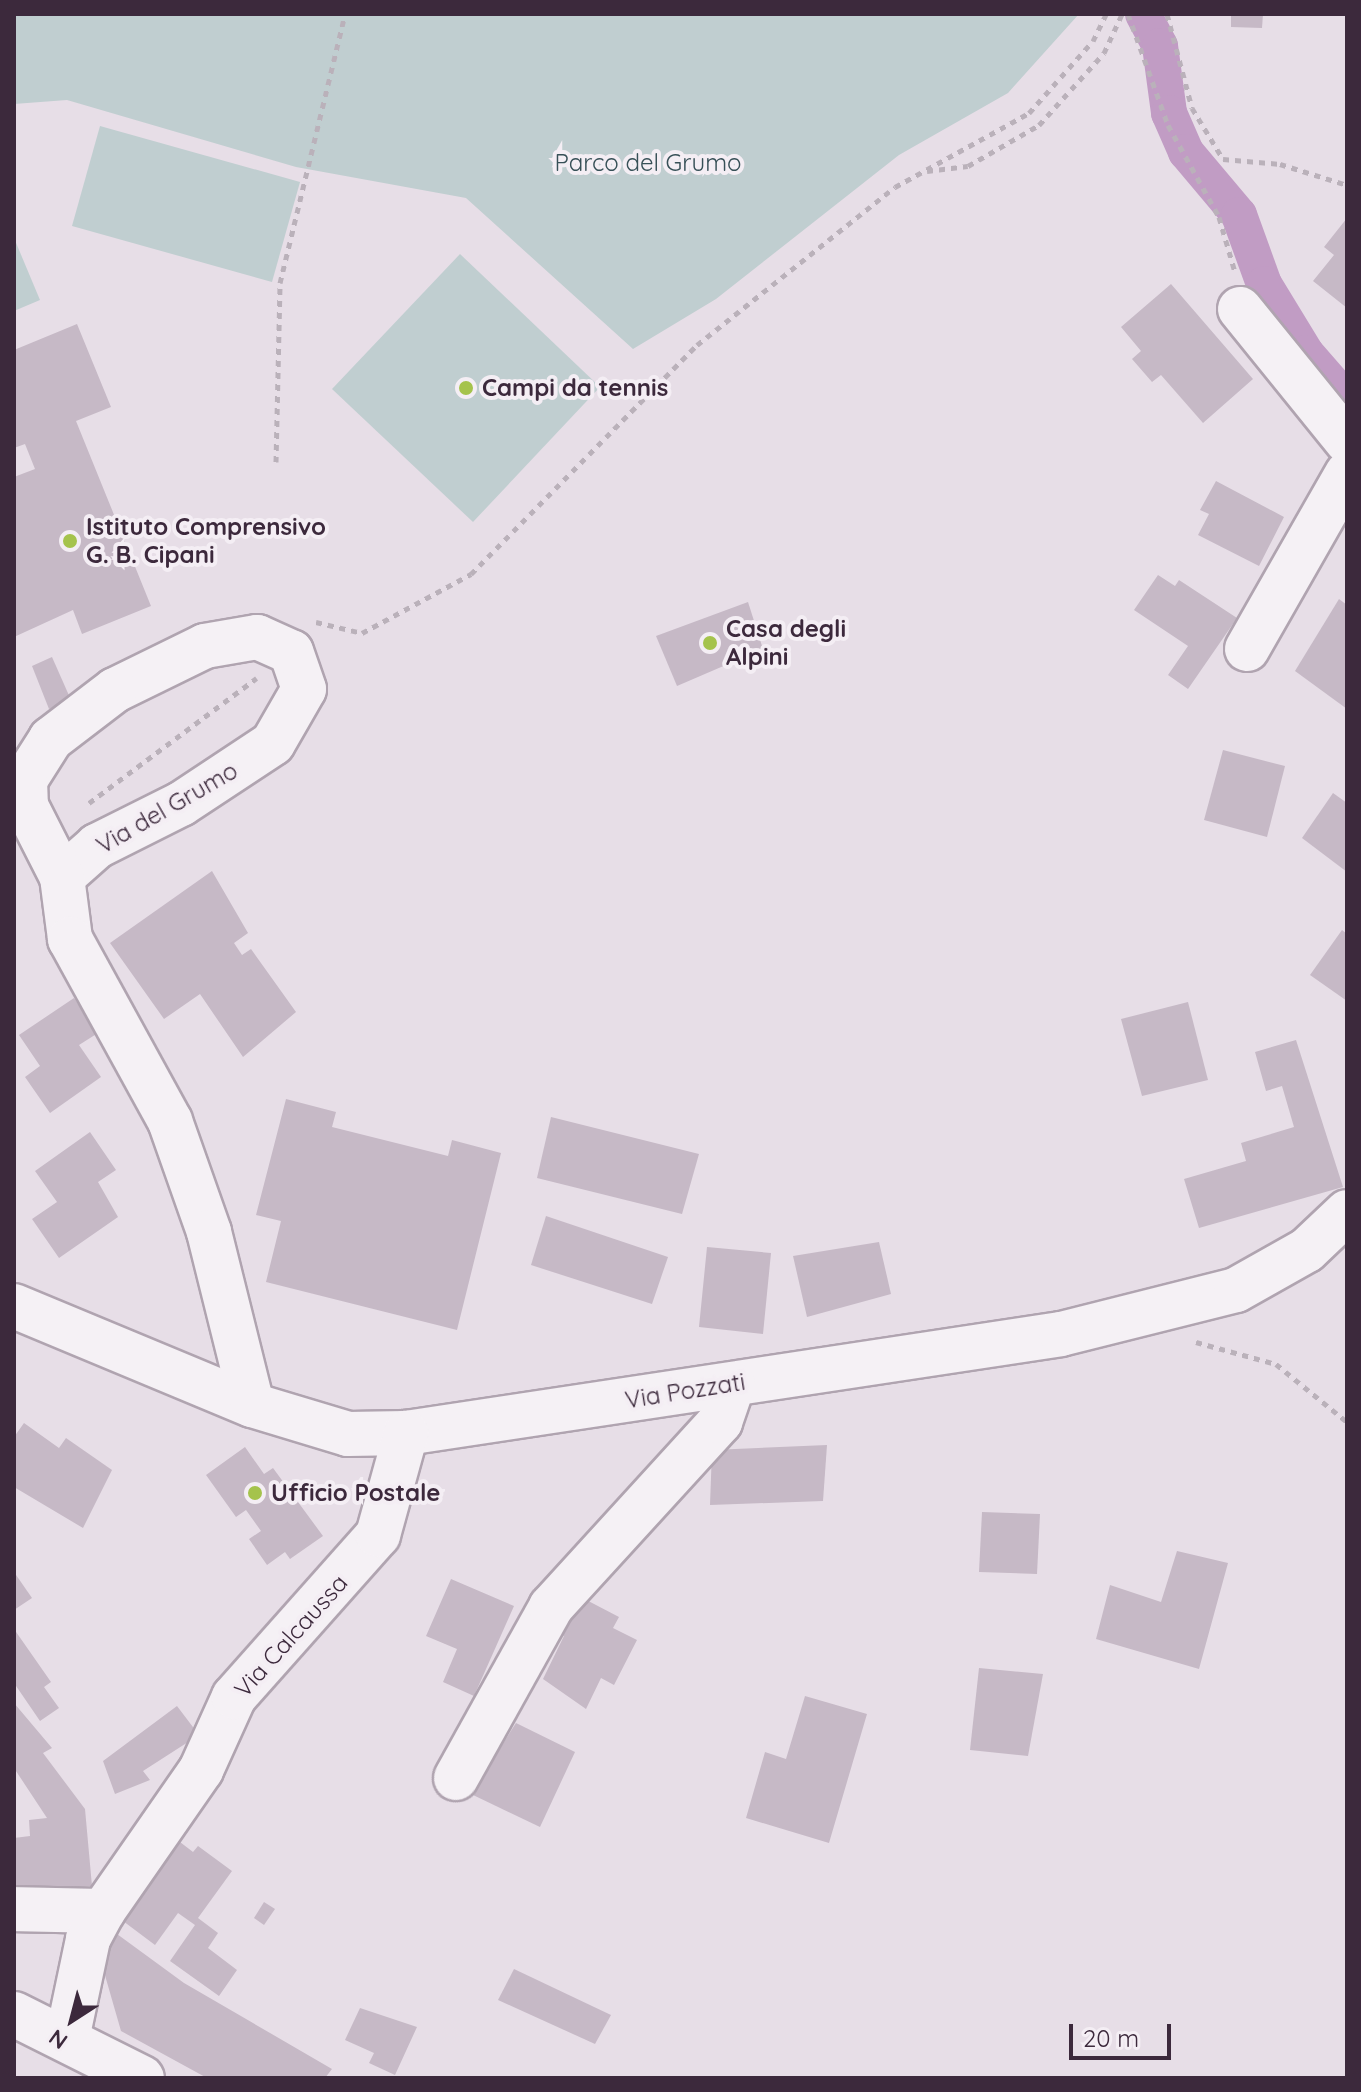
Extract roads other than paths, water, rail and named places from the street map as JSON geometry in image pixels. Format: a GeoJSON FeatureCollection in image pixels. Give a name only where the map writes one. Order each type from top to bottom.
{"type":"FeatureCollection","features":[{"type":"Feature","properties":{"kind":"street"},"geometry":{"type":"LineString","coordinates":[[1240,309],[1347,441]]}},
{"type":"Feature","properties":{"kind":"street"},"geometry":{"type":"LineString","coordinates":[[1247,649],[1347,474]]}},
{"type":"Feature","properties":{"kind":"street","name":"Via del Grumo"},"geometry":{"type":"LineString","coordinates":[[257,637],[291,652],[304,689],[273,743],[181,804],[97,846],[62,877],[26,806],[25,780],[51,739],[115,690],[205,646],[257,637]]}},
{"type":"Feature","properties":{"kind":"street"},"geometry":{"type":"LineString","coordinates":[[62,877],[70,939],[170,1121],[209,1232],[252,1405]]}},
{"type":"Feature","properties":{"kind":"street","name":"Via Pozzati"},"geometry":{"type":"LineString","coordinates":[[14,1306],[252,1405],[348,1434],[406,1433],[1061,1334],[1236,1290],[1307,1250],[1347,1212]]}},
{"type":"Feature","properties":{"kind":"street"},"geometry":{"type":"LineString","coordinates":[[456,1778],[551,1607],[720,1422],[733,1384]]}},
{"type":"Feature","properties":{"kind":"street","name":"Via Calcaussa"},"geometry":{"type":"LineString","coordinates":[[67,2039],[88,1939],[103,1911],[201,1770],[234,1697],[378,1535],[406,1433]]}},
{"type":"Feature","properties":{"kind":"street"},"geometry":{"type":"LineString","coordinates":[[14,1909],[103,1911]]}},
{"type":"Feature","properties":{"kind":"street"},"geometry":{"type":"LineString","coordinates":[[14,2014],[142,2078]]}},
{"type":"Feature","properties":{"kind":"waterway"},"geometry":{"type":"LineString","coordinates":[[1143,14],[1160,46],[1169,113],[1186,152],[1239,215],[1264,284],[1306,353],[1347,400]]}},
{"type":"Feature","properties":{"kind":"place","name":"Campi da tennis"},"geometry":{"type":"Point","coordinates":[466,388]}},
{"type":"Feature","properties":{"kind":"place","name":"Istituto Comprensivo G. B. Cipani"},"geometry":{"type":"Point","coordinates":[70,541]}},
{"type":"Feature","properties":{"kind":"place","name":"Casa degli Alpini"},"geometry":{"type":"Point","coordinates":[710,643]}},
{"type":"Feature","properties":{"kind":"place","name":"Ufficio Postale"},"geometry":{"type":"Point","coordinates":[255,1493]}},
{"type":"Feature","properties":{"kind":"park label","name":"Parco del Grumo"},"geometry":{"type":"Point","coordinates":[648,163]}}]}
